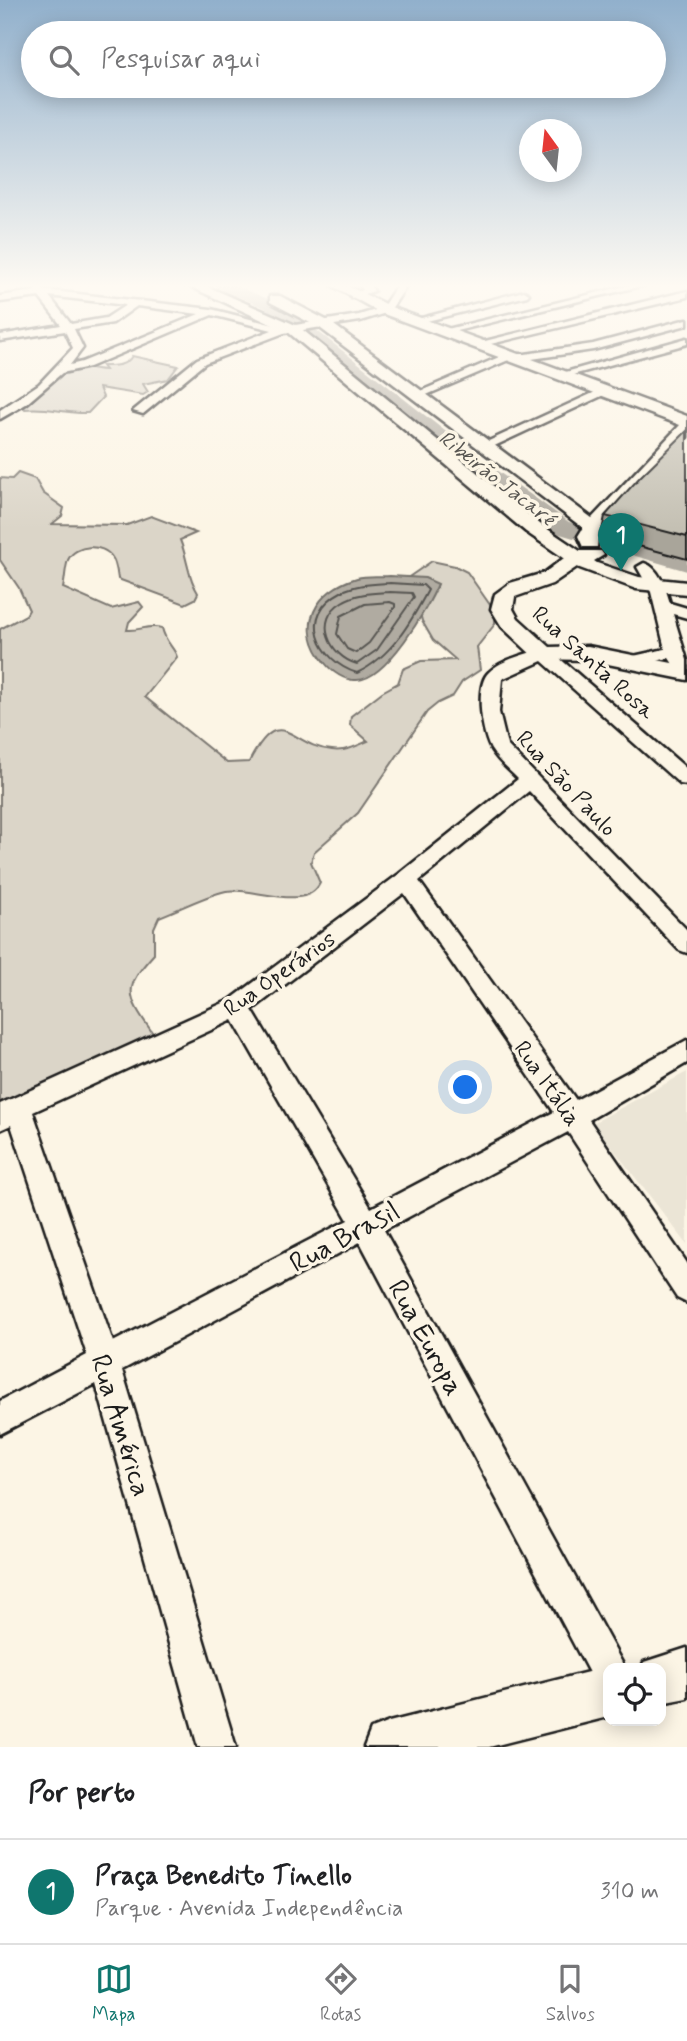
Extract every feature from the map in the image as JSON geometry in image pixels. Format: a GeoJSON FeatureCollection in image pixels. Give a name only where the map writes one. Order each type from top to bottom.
{"type":"FeatureCollection","features":[{"type":"Feature","properties":{"kind":"main road"},"geometry":{"type":"LineString","coordinates":[[337,367],[533,528],[583,545]]}},
{"type":"Feature","properties":{"kind":"main road"},"geometry":{"type":"LineString","coordinates":[[381,367],[486,445],[583,545],[590,567],[608,575],[687,580]]}},
{"type":"Feature","properties":{"kind":"main road"},"geometry":{"type":"LineString","coordinates":[[538,367],[687,425],[583,545]]}},
{"type":"Feature","properties":{"kind":"main road","name":"Rua Santa Rosa"},"geometry":{"type":"LineString","coordinates":[[544,654],[509,622],[502,609],[502,601],[505,594],[517,585],[550,577],[583,545]]}},
{"type":"Feature","properties":{"kind":"main road"},"geometry":{"type":"LineString","coordinates":[[651,576],[687,589]]}},
{"type":"Feature","properties":{"kind":"main road"},"geometry":{"type":"LineString","coordinates":[[544,654],[588,653],[687,672]]}},
{"type":"Feature","properties":{"kind":"main road"},"geometry":{"type":"LineString","coordinates":[[666,1678],[687,1673]]}},
{"type":"Feature","properties":{"kind":"main road"},"geometry":{"type":"LineString","coordinates":[[388,1747],[603,1693]]}},
{"type":"Feature","properties":{"kind":"street"},"geometry":{"type":"LineString","coordinates":[[0,415],[18,406],[64,367]]}},
{"type":"Feature","properties":{"kind":"street"},"geometry":{"type":"LineString","coordinates":[[61,370],[78,367]]}},
{"type":"Feature","properties":{"kind":"street"},"geometry":{"type":"LineString","coordinates":[[139,411],[194,367]]}},
{"type":"Feature","properties":{"kind":"street"},"geometry":{"type":"LineString","coordinates":[[420,394],[485,367]]}},
{"type":"Feature","properties":{"kind":"street"},"geometry":{"type":"LineString","coordinates":[[561,375],[592,367]]}},
{"type":"Feature","properties":{"kind":"street"},"geometry":{"type":"LineString","coordinates":[[486,445],[604,391]]}},
{"type":"Feature","properties":{"kind":"street"},"geometry":{"type":"LineString","coordinates":[[651,576],[666,606],[674,652],[687,672]]}},
{"type":"Feature","properties":{"kind":"street"},"geometry":{"type":"LineString","coordinates":[[666,606],[687,613]]}},
{"type":"Feature","properties":{"kind":"street"},"geometry":{"type":"LineString","coordinates":[[635,661],[674,652]]}},
{"type":"Feature","properties":{"kind":"street","name":"Rua Santa Rosa"},"geometry":{"type":"LineString","coordinates":[[544,654],[687,779]]}},
{"type":"Feature","properties":{"kind":"street","name":"Rua São Paulo"},"geometry":{"type":"LineString","coordinates":[[544,654],[494,676],[489,712],[492,731],[499,748],[687,944]]}},
{"type":"Feature","properties":{"kind":"street","name":"Rua Operários"},"geometry":{"type":"LineString","coordinates":[[9,1112],[238,1007],[406,880],[529,780]]}},
{"type":"Feature","properties":{"kind":"street","name":"Rua Itália"},"geometry":{"type":"LineString","coordinates":[[406,880],[572,1116],[687,1288]]}},
{"type":"Feature","properties":{"kind":"street","name":"Rua Europa"},"geometry":{"type":"LineString","coordinates":[[238,1007],[366,1225],[604,1663]]}},
{"type":"Feature","properties":{"kind":"street","name":"Rua Brasil"},"geometry":{"type":"LineString","coordinates":[[0,1418],[572,1116],[687,1051]]}},
{"type":"Feature","properties":{"kind":"street","name":"Rua América"},"geometry":{"type":"LineString","coordinates":[[9,1112],[105,1363],[217,1747]]}},
{"type":"Feature","properties":{"kind":"shaded area"},"geometry":{"type":"Polygon","coordinates":[[[102,367],[178,367],[168,379],[143,384],[148,392],[143,395],[99,388],[103,397],[88,413],[25,409],[23,405],[50,381],[65,372],[86,368],[105,370],[102,367]]]}},
{"type":"Feature","properties":{"kind":"shaded area"},"geometry":{"type":"Polygon","coordinates":[[[18,473],[35,479],[43,493],[64,508],[62,516],[52,524],[127,525],[151,516],[196,533],[180,540],[198,593],[195,599],[185,604],[118,579],[115,564],[108,552],[89,547],[77,551],[68,560],[63,588],[111,609],[139,602],[143,607],[129,622],[127,630],[162,628],[177,657],[145,697],[227,763],[249,762],[260,744],[278,730],[332,750],[364,743],[368,741],[350,725],[351,716],[398,683],[403,669],[421,661],[456,660],[433,640],[422,621],[418,605],[403,581],[432,561],[455,566],[467,572],[495,612],[495,624],[477,647],[480,670],[462,682],[453,696],[427,712],[358,813],[314,852],[311,862],[320,883],[313,892],[291,897],[226,891],[159,917],[154,928],[154,954],[137,975],[132,992],[137,1009],[152,1032],[149,1042],[135,1051],[0,1102],[0,629],[26,615],[29,610],[19,588],[0,560],[0,478],[12,479],[18,473]]]}},
{"type":"Feature","properties":{"kind":"shaded area"},"geometry":{"type":"Polygon","coordinates":[[[687,1072],[687,1244],[593,1123],[687,1072]]]}},
{"type":"Feature","properties":{"kind":"water"},"geometry":{"type":"Polygon","coordinates":[[[361,577],[425,578],[438,584],[405,641],[380,668],[368,677],[357,680],[335,673],[316,650],[311,636],[314,612],[330,591],[342,584],[361,577]]]}},
{"type":"Feature","properties":{"kind":"building"},"geometry":{"type":"Polygon","coordinates":[[[687,431],[687,537],[605,516],[640,477],[687,431]]]}},
{"type":"Feature","properties":{"kind":"waterway","name":"Ribeirão Jacaré"},"geometry":{"type":"LineString","coordinates":[[352,367],[475,464],[561,527],[687,564]]}},
{"type":"Feature","properties":{"kind":"place","name":"Praça Benedito Tinello"},"geometry":{"type":"Point","coordinates":[621,571]}}]}
